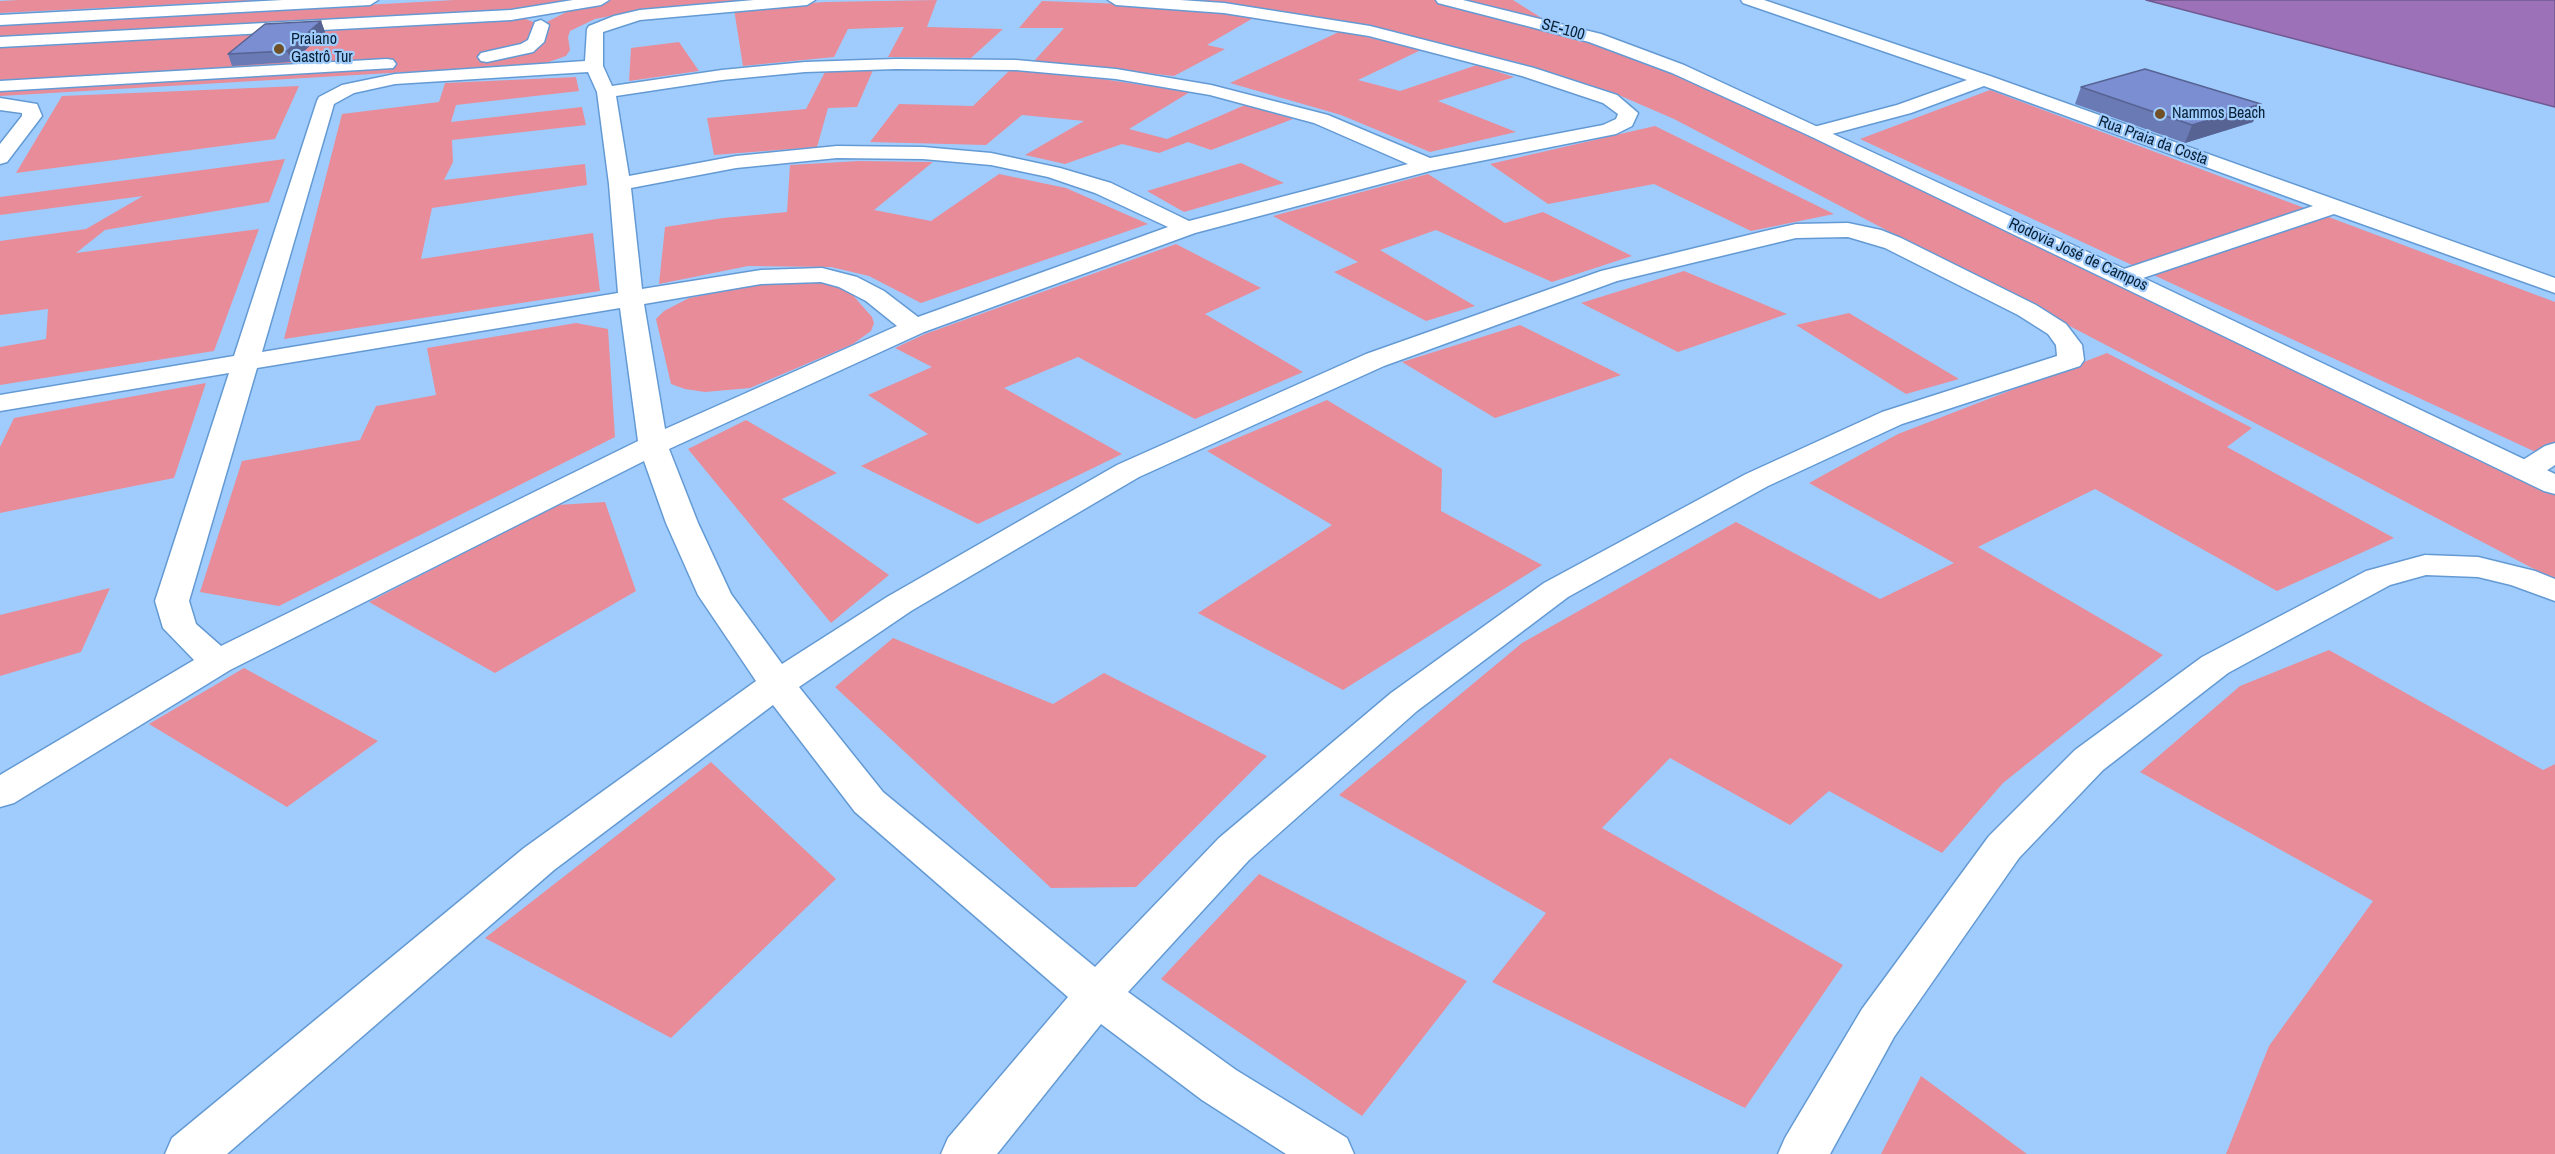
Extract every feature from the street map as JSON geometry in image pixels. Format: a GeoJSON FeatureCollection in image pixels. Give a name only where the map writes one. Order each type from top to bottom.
{"type":"FeatureCollection","features":[{"type":"Feature","properties":{"kind":"street"},"geometry":{"type":"LineString","coordinates":[[0,20],[370,0]]}},
{"type":"Feature","properties":{"kind":"street"},"geometry":{"type":"LineString","coordinates":[[0,42],[511,15],[601,0]]}},
{"type":"Feature","properties":{"kind":"street"},"geometry":{"type":"LineString","coordinates":[[807,0],[699,9],[620,19],[596,29],[594,66],[606,92],[620,184],[631,300],[653,446],[682,523],[716,595],[777,684],[869,802],[1098,994],[1219,1085],[1329,1154]]}},
{"type":"Feature","properties":{"kind":"street"},"geometry":{"type":"LineString","coordinates":[[0,793],[217,662],[653,446],[915,327],[1187,228],[1428,165],[1609,130],[1625,122],[1628,112],[1610,99],[1527,72],[1370,31],[1224,8],[1116,0]]}},
{"type":"Feature","properties":{"kind":"street","name":"SE-100"},"geometry":{"type":"LineString","coordinates":[[1444,0],[1595,38]]}},
{"type":"Feature","properties":{"kind":"street","name":"SE-100"},"geometry":{"type":"LineString","coordinates":[[1515,0],[1595,38]]}},
{"type":"Feature","properties":{"kind":"street","name":"Rua Praia da Costa"},"geometry":{"type":"LineString","coordinates":[[1749,0],[1984,80],[2555,286]]}},
{"type":"Feature","properties":{"kind":"street"},"geometry":{"type":"LineString","coordinates":[[511,15],[541,25],[580,5]]}},
{"type":"Feature","properties":{"kind":"street"},"geometry":{"type":"LineString","coordinates":[[0,86],[494,57],[527,48],[536,42],[541,25]]}},
{"type":"Feature","properties":{"kind":"street","name":"Rodovia José de Campos"},"geometry":{"type":"LineString","coordinates":[[1595,38],[1678,69],[1817,132],[2555,485]]}},
{"type":"Feature","properties":{"kind":"street"},"geometry":{"type":"LineString","coordinates":[[606,92],[722,75],[805,67],[896,63],[1016,65],[1105,73],[1211,90],[1321,119],[1428,165]]}},
{"type":"Feature","properties":{"kind":"street"},"geometry":{"type":"LineString","coordinates":[[217,662],[180,628],[172,601],[243,363],[326,101],[348,89],[395,79],[594,66]]}},
{"type":"Feature","properties":{"kind":"street"},"geometry":{"type":"LineString","coordinates":[[1817,132],[1904,108],[1984,80]]}},
{"type":"Feature","properties":{"kind":"street"},"geometry":{"type":"LineString","coordinates":[[0,104],[30,108],[32,116],[0,158]]}},
{"type":"Feature","properties":{"kind":"street"},"geometry":{"type":"LineString","coordinates":[[620,184],[747,161],[837,152],[923,153],[991,159],[1053,172],[1103,188],[1187,228]]}},
{"type":"Feature","properties":{"kind":"street"},"geometry":{"type":"LineString","coordinates":[[2123,277],[2335,206]]}},
{"type":"Feature","properties":{"kind":"street"},"geometry":{"type":"LineString","coordinates":[[190,1154],[539,859],[777,684],[899,604],[1128,471],[1375,360],[1609,276],[1796,231],[1848,230],[1873,235],[1893,243],[2027,310],[2057,329],[2069,345],[2071,360],[1892,418],[1757,480],[1556,590],[1404,702],[1234,849],[1098,994],[966,1154]]}},
{"type":"Feature","properties":{"kind":"street"},"geometry":{"type":"LineString","coordinates":[[0,403],[761,277],[822,275],[848,282],[875,296],[915,327]]}},
{"type":"Feature","properties":{"kind":"street"},"geometry":{"type":"LineString","coordinates":[[2526,471],[2555,452]]}},
{"type":"Feature","properties":{"kind":"street"},"geometry":{"type":"LineString","coordinates":[[1803,1154],[1878,1023],[2004,847],[2089,760],[2215,665],[2378,578],[2425,565],[2478,567],[2523,578],[2555,591]]}},
{"type":"Feature","properties":{"kind":"shaded area"},"geometry":{"type":"Polygon","coordinates":[[[264,0],[0,13],[0,1],[264,0]]]}},
{"type":"Feature","properties":{"kind":"shaded area"},"geometry":{"type":"Polygon","coordinates":[[[455,0],[590,0],[512,11],[0,39],[0,25],[455,0]]]}},
{"type":"Feature","properties":{"kind":"shaded area"},"geometry":{"type":"Polygon","coordinates":[[[601,0],[752,0],[637,11],[595,19],[570,31],[568,37],[570,50],[566,56],[543,64],[0,96],[0,48],[474,23],[478,17],[523,18],[541,25],[580,5],[601,0]]]}},
{"type":"Feature","properties":{"kind":"shaded area"},"geometry":{"type":"Polygon","coordinates":[[[937,0],[927,27],[1003,29],[971,58],[888,57],[904,27],[848,29],[834,57],[743,66],[734,9],[825,2],[937,0]]]}},
{"type":"Feature","properties":{"kind":"shaded area"},"geometry":{"type":"Polygon","coordinates":[[[1167,0],[1513,0],[1548,22],[1678,69],[2555,485],[2555,580],[1674,119],[1614,93],[1520,63],[1341,22],[1167,0]]]}},
{"type":"Feature","properties":{"kind":"shaded area"},"geometry":{"type":"Polygon","coordinates":[[[2146,0],[2555,0],[2555,107],[2146,0]]]}},
{"type":"Feature","properties":{"kind":"shaded area"},"geometry":{"type":"Polygon","coordinates":[[[1042,1],[1125,4],[1255,17],[1207,45],[1225,49],[1174,76],[1034,61],[1064,28],[1019,28],[1042,1]]]}},
{"type":"Feature","properties":{"kind":"shaded area"},"geometry":{"type":"Polygon","coordinates":[[[1341,31],[1421,50],[1358,80],[1400,91],[1477,65],[1514,77],[1438,101],[1516,132],[1430,152],[1341,115],[1230,83],[1341,31]]]}},
{"type":"Feature","properties":{"kind":"shaded area"},"geometry":{"type":"Polygon","coordinates":[[[679,42],[699,71],[629,81],[631,48],[679,42]]]}},
{"type":"Feature","properties":{"kind":"shaded area"},"geometry":{"type":"Polygon","coordinates":[[[873,70],[857,107],[828,108],[817,147],[714,155],[707,118],[806,109],[825,72],[873,70]]]}},
{"type":"Feature","properties":{"kind":"shaded area"},"geometry":{"type":"Polygon","coordinates":[[[1010,70],[1102,79],[1190,92],[1129,129],[1167,139],[1245,105],[1293,119],[1211,150],[1188,142],[1159,153],[1122,144],[1065,164],[1025,155],[1084,121],[1022,115],[986,145],[870,142],[899,104],[973,106],[1010,70]]]}},
{"type":"Feature","properties":{"kind":"shaded area"},"geometry":{"type":"Polygon","coordinates":[[[576,77],[579,91],[456,105],[451,122],[582,107],[586,125],[452,140],[453,162],[444,180],[585,164],[587,185],[432,208],[421,259],[593,233],[600,291],[284,339],[342,114],[439,102],[445,83],[576,77]]]}},
{"type":"Feature","properties":{"kind":"shaded area"},"geometry":{"type":"Polygon","coordinates":[[[299,86],[275,139],[16,173],[62,96],[299,86]]]}},
{"type":"Feature","properties":{"kind":"shaded area"},"geometry":{"type":"Polygon","coordinates":[[[1990,90],[2555,302],[2555,461],[1860,139],[1990,90]]]}},
{"type":"Feature","properties":{"kind":"shaded area"},"geometry":{"type":"Polygon","coordinates":[[[1655,126],[1834,214],[1751,231],[1654,184],[1548,204],[1490,164],[1655,126]]]}},
{"type":"Feature","properties":{"kind":"shaded area"},"geometry":{"type":"Polygon","coordinates":[[[285,159],[269,202],[105,230],[76,253],[259,229],[214,351],[0,385],[0,347],[46,339],[48,309],[0,315],[0,241],[86,229],[143,196],[0,215],[0,197],[285,159]]]}},
{"type":"Feature","properties":{"kind":"shaded area"},"geometry":{"type":"Polygon","coordinates":[[[859,161],[933,162],[874,210],[931,221],[999,174],[1066,188],[1148,224],[921,303],[869,276],[831,267],[748,266],[659,284],[665,227],[723,218],[787,212],[790,165],[859,161]]]}},
{"type":"Feature","properties":{"kind":"shaded area"},"geometry":{"type":"Polygon","coordinates":[[[1241,163],[1284,183],[1184,212],[1147,191],[1241,163]]]}},
{"type":"Feature","properties":{"kind":"shaded area"},"geometry":{"type":"Polygon","coordinates":[[[1428,174],[1505,223],[1543,212],[1632,256],[1552,282],[1436,230],[1380,250],[1475,306],[1426,321],[1334,272],[1358,262],[1273,216],[1428,174]]]}},
{"type":"Feature","properties":{"kind":"shaded area"},"geometry":{"type":"Polygon","coordinates":[[[1176,244],[1261,288],[1205,314],[1303,372],[1195,419],[1078,357],[1004,388],[1122,454],[978,524],[861,466],[928,434],[868,395],[932,367],[895,348],[925,334],[1176,244]]]}},
{"type":"Feature","properties":{"kind":"shaded area"},"geometry":{"type":"Polygon","coordinates":[[[1684,271],[1787,314],[1678,352],[1581,303],[1684,271]]]}},
{"type":"Feature","properties":{"kind":"shaded area"},"geometry":{"type":"Polygon","coordinates":[[[779,281],[821,282],[850,292],[872,317],[874,323],[871,331],[853,344],[750,388],[705,392],[671,384],[656,319],[664,311],[689,298],[779,281]]]}},
{"type":"Feature","properties":{"kind":"shaded area"},"geometry":{"type":"Polygon","coordinates":[[[1849,313],[1959,379],[1906,394],[1796,325],[1849,313]]]}},
{"type":"Feature","properties":{"kind":"shaded area"},"geometry":{"type":"Polygon","coordinates":[[[576,323],[608,329],[615,437],[279,606],[200,592],[242,461],[360,440],[376,406],[436,395],[427,348],[576,323]]]}},
{"type":"Feature","properties":{"kind":"shaded area"},"geometry":{"type":"Polygon","coordinates":[[[1520,325],[1621,375],[1495,418],[1402,362],[1520,325]]]}},
{"type":"Feature","properties":{"kind":"shaded area"},"geometry":{"type":"Polygon","coordinates":[[[2107,353],[2252,428],[2227,447],[2394,538],[2277,591],[2095,489],[1978,547],[2163,655],[2003,783],[1942,853],[1829,791],[1790,825],[1670,758],[1602,828],[1843,965],[1745,1108],[1492,982],[1546,913],[1339,795],[1522,643],[1736,522],[1880,599],[1954,563],[1809,483],[1898,434],[2107,353]]]}},
{"type":"Feature","properties":{"kind":"shaded area"},"geometry":{"type":"Polygon","coordinates":[[[206,383],[174,478],[0,513],[0,447],[14,418],[206,383]]]}},
{"type":"Feature","properties":{"kind":"shaded area"},"geometry":{"type":"Polygon","coordinates":[[[1327,400],[1442,469],[1441,511],[1542,565],[1343,690],[1198,613],[1332,525],[1207,451],[1327,400]]]}},
{"type":"Feature","properties":{"kind":"shaded area"},"geometry":{"type":"Polygon","coordinates":[[[746,420],[837,473],[782,499],[889,575],[831,623],[688,449],[746,420]]]}},
{"type":"Feature","properties":{"kind":"shaded area"},"geometry":{"type":"Polygon","coordinates":[[[605,502],[636,591],[495,673],[369,602],[557,505],[605,502]]]}},
{"type":"Feature","properties":{"kind":"shaded area"},"geometry":{"type":"Polygon","coordinates":[[[110,588],[81,652],[0,676],[0,615],[110,588]]]}},
{"type":"Feature","properties":{"kind":"shaded area"},"geometry":{"type":"Polygon","coordinates":[[[893,638],[1053,704],[1104,673],[1267,756],[1136,887],[1051,888],[835,687],[893,638]]]}},
{"type":"Feature","properties":{"kind":"shaded area"},"geometry":{"type":"Polygon","coordinates":[[[2329,650],[2543,770],[2555,764],[2555,1154],[2226,1154],[2269,1046],[2373,901],[2140,772],[2240,686],[2329,650]]]}},
{"type":"Feature","properties":{"kind":"shaded area"},"geometry":{"type":"Polygon","coordinates":[[[244,668],[378,741],[287,807],[149,724],[244,668]]]}},
{"type":"Feature","properties":{"kind":"shaded area"},"geometry":{"type":"Polygon","coordinates":[[[711,762],[836,879],[671,1038],[485,938],[711,762]]]}},
{"type":"Feature","properties":{"kind":"shaded area"},"geometry":{"type":"Polygon","coordinates":[[[1259,874],[1467,981],[1362,1116],[1161,979],[1259,874]]]}},
{"type":"Feature","properties":{"kind":"shaded area"},"geometry":{"type":"Polygon","coordinates":[[[1921,1076],[2027,1154],[1881,1154],[1921,1076]]]}},
{"type":"Feature","properties":{"kind":"building"},"geometry":{"type":"Polygon","coordinates":[[[321,21],[287,51],[228,54],[265,24],[321,21]]]}},
{"type":"Feature","properties":{"kind":"building"},"geometry":{"type":"Polygon","coordinates":[[[2145,69],[2261,104],[2192,125],[2081,87],[2145,69]]]}},
{"type":"Feature","properties":{"kind":"place","name":"Praiano Gastrô Tur"},"geometry":{"type":"Point","coordinates":[279,49]}},
{"type":"Feature","properties":{"kind":"place","name":"Nammos Beach"},"geometry":{"type":"Point","coordinates":[2160,114]}}]}
